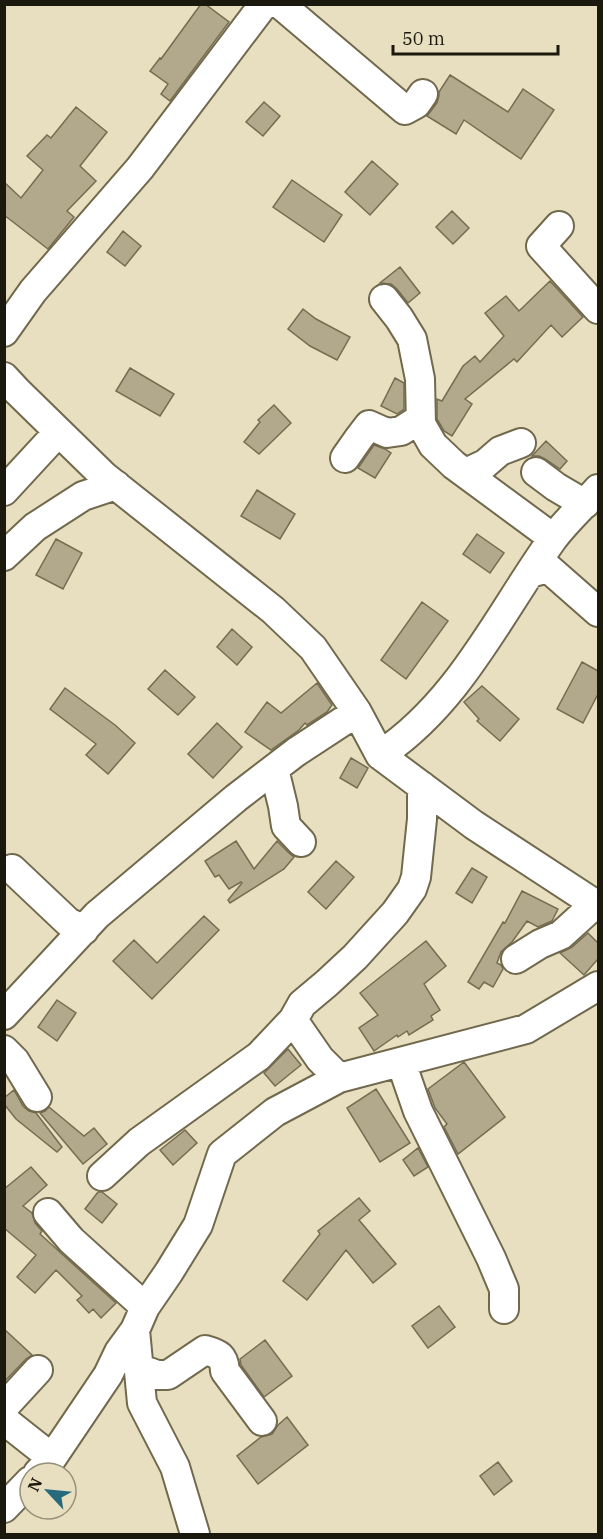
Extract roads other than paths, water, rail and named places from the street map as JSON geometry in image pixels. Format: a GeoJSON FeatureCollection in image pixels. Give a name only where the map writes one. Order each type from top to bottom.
{"type":"FeatureCollection","features":[{"type":"Feature","properties":{"kind":"street"},"geometry":{"type":"LineString","coordinates":[[4,332],[33,291],[140,168],[264,4]]}},
{"type":"Feature","properties":{"kind":"street"},"geometry":{"type":"LineString","coordinates":[[280,4],[405,110],[416,104],[423,94]]}},
{"type":"Feature","properties":{"kind":"street"},"geometry":{"type":"LineString","coordinates":[[559,226],[541,246],[598,309]]}},
{"type":"Feature","properties":{"kind":"street"},"geometry":{"type":"LineString","coordinates":[[384,298],[412,339],[420,379],[421,424],[433,445],[454,465],[553,537]]}},
{"type":"Feature","properties":{"kind":"street"},"geometry":{"type":"LineString","coordinates":[[4,376],[104,476],[273,610],[313,648],[357,712],[380,755],[474,825],[597,905],[561,935],[516,958]]}},
{"type":"Feature","properties":{"kind":"street"},"geometry":{"type":"LineString","coordinates":[[345,458],[369,425],[387,433],[401,430],[415,422],[421,424]]}},
{"type":"Feature","properties":{"kind":"street"},"geometry":{"type":"LineString","coordinates":[[4,491],[58,431]]}},
{"type":"Feature","properties":{"kind":"street"},"geometry":{"type":"LineString","coordinates":[[466,473],[485,464],[500,451],[520,443]]}},
{"type":"Feature","properties":{"kind":"street"},"geometry":{"type":"LineString","coordinates":[[536,471],[556,488],[592,496]]}},
{"type":"Feature","properties":{"kind":"street"},"geometry":{"type":"LineString","coordinates":[[4,556],[34,527],[82,496],[116,485]]}},
{"type":"Feature","properties":{"kind":"street"},"geometry":{"type":"LineString","coordinates":[[380,755],[400,742],[430,714],[462,675],[553,537],[592,496]]}},
{"type":"Feature","properties":{"kind":"street"},"geometry":{"type":"LineString","coordinates":[[530,573],[548,568],[598,612]]}},
{"type":"Feature","properties":{"kind":"street"},"geometry":{"type":"LineString","coordinates":[[4,1015],[97,915],[236,798],[296,752],[357,712]]}},
{"type":"Feature","properties":{"kind":"street"},"geometry":{"type":"LineString","coordinates":[[274,769],[286,826],[301,842]]}},
{"type":"Feature","properties":{"kind":"street"},"geometry":{"type":"LineString","coordinates":[[102,1176],[139,1142],[259,1056],[293,1020],[302,1004],[355,957],[395,913],[412,889],[416,877],[422,819],[422,786]]}},
{"type":"Feature","properties":{"kind":"street"},"geometry":{"type":"LineString","coordinates":[[12,869],[68,922],[84,930]]}},
{"type":"Feature","properties":{"kind":"street"},"geometry":{"type":"LineString","coordinates":[[48,1461],[108,1375],[118,1352],[198,1225],[222,1154],[275,1112],[339,1078],[526,1029],[596,991]]}},
{"type":"Feature","properties":{"kind":"street"},"geometry":{"type":"LineString","coordinates":[[293,1020],[320,1059],[339,1078]]}},
{"type":"Feature","properties":{"kind":"street"},"geometry":{"type":"LineString","coordinates":[[4,1050],[15,1061],[37,1097]]}},
{"type":"Feature","properties":{"kind":"street"},"geometry":{"type":"LineString","coordinates":[[401,1062],[418,1111],[504,1289],[504,1309]]}},
{"type":"Feature","properties":{"kind":"street"},"geometry":{"type":"LineString","coordinates":[[48,1213],[140,1318],[138,1368],[142,1403],[175,1467],[195,1534]]}},
{"type":"Feature","properties":{"kind":"street"},"geometry":{"type":"LineString","coordinates":[[138,1368],[157,1375],[168,1375],[205,1350],[217,1354],[224,1362],[225,1371],[262,1421]]}},
{"type":"Feature","properties":{"kind":"street"},"geometry":{"type":"LineString","coordinates":[[4,1407],[38,1370]]}},
{"type":"Feature","properties":{"kind":"street"},"geometry":{"type":"LineString","coordinates":[[4,1420],[41,1461]]}},
{"type":"Feature","properties":{"kind":"street"},"geometry":{"type":"LineString","coordinates":[[4,1508],[18,1493]]}}]}
